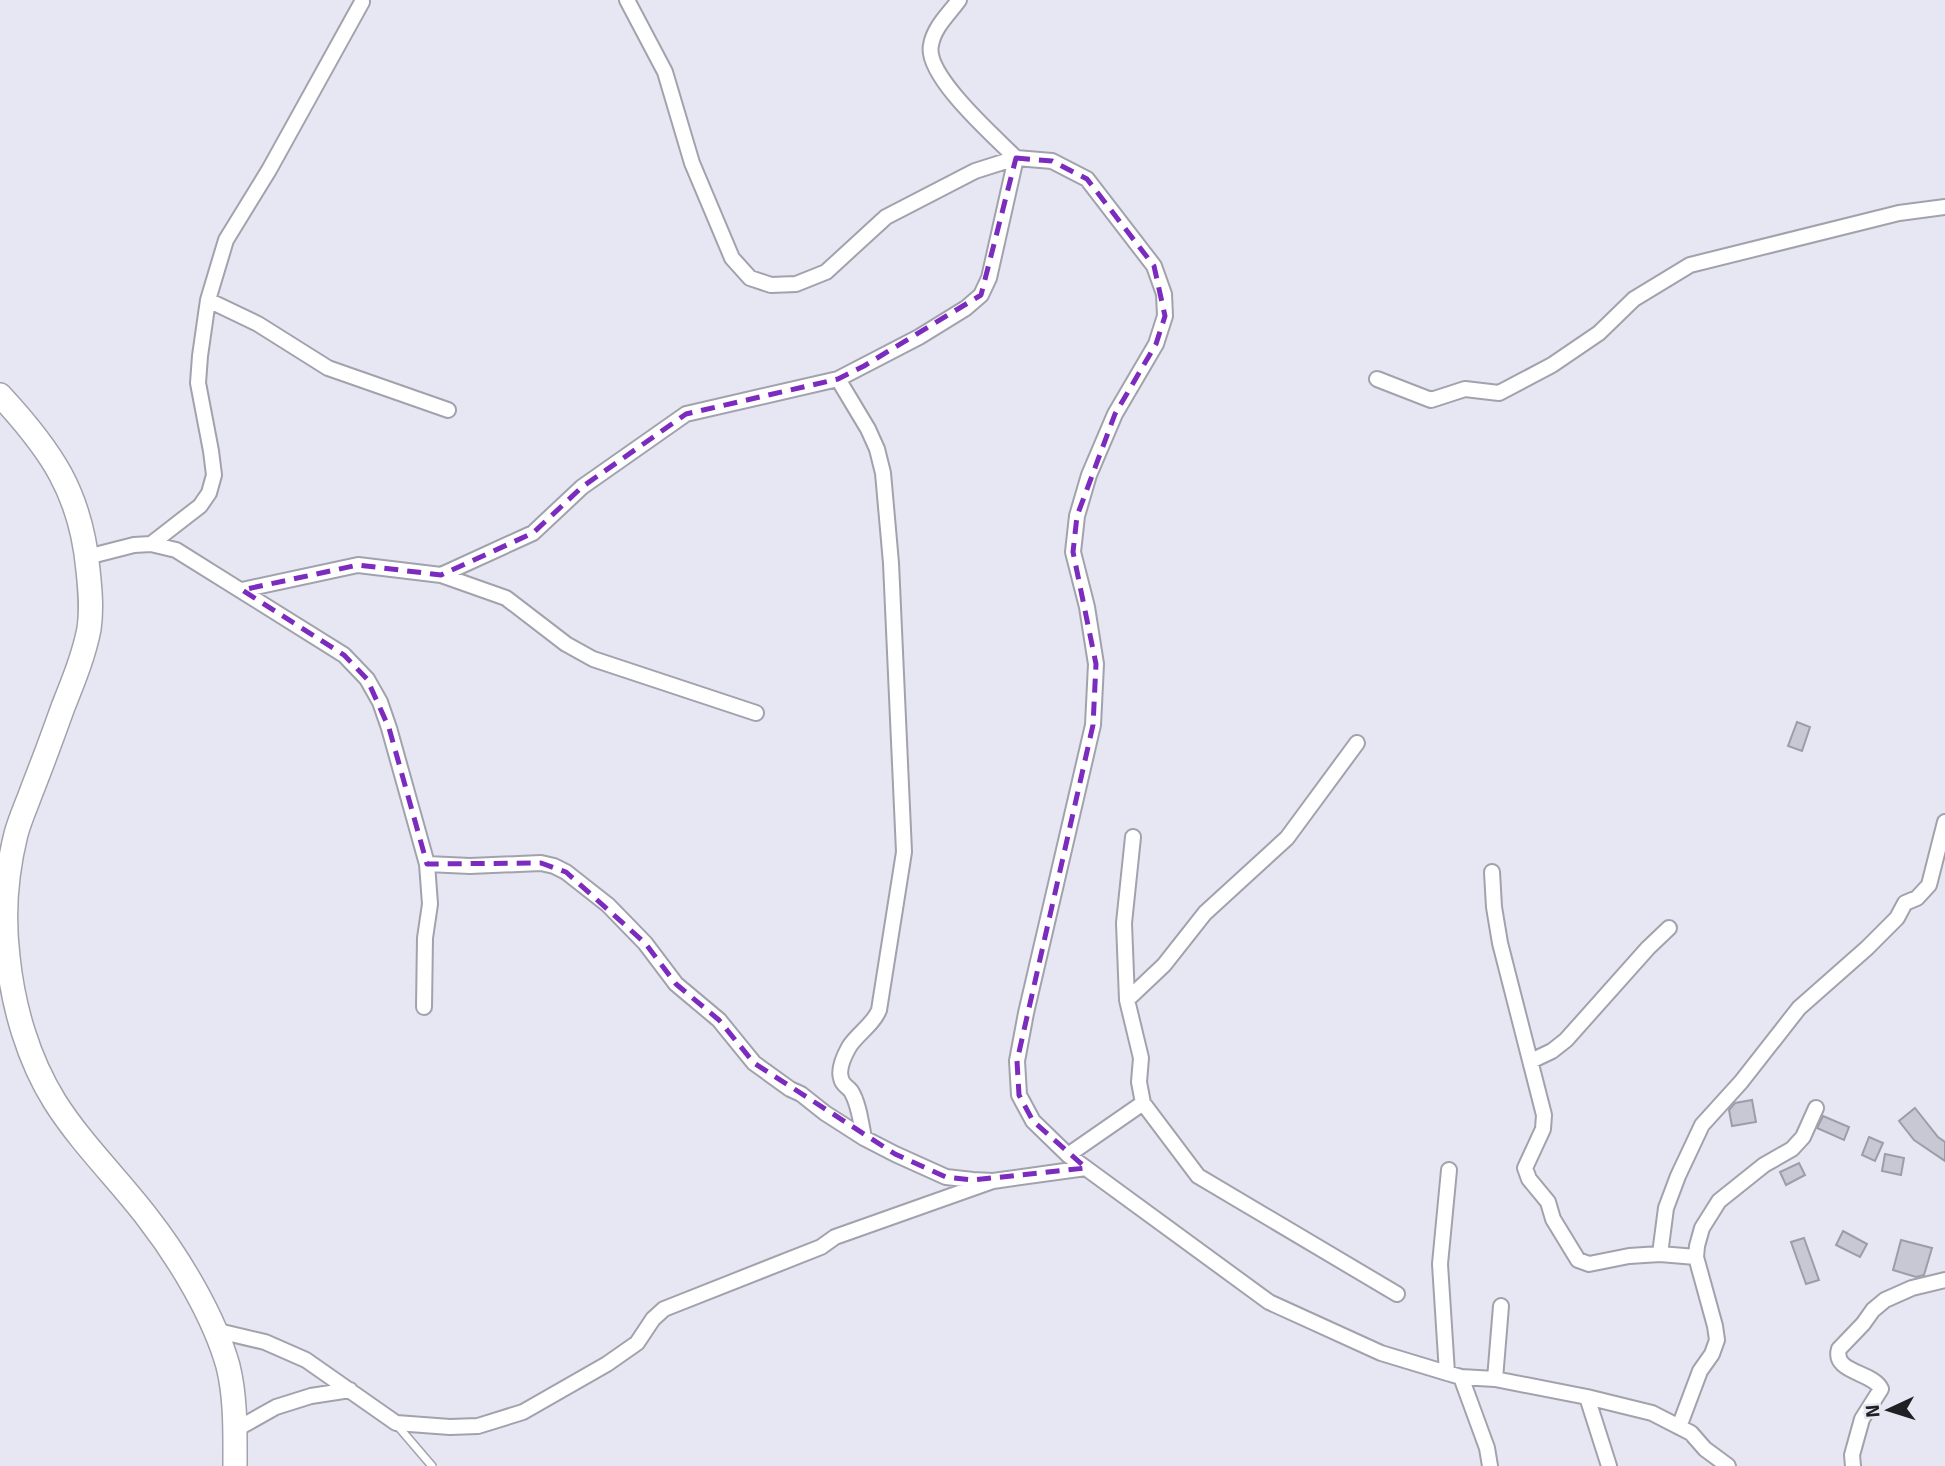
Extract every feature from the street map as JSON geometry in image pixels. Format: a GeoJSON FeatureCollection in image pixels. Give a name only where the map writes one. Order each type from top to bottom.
{"type":"FeatureCollection","features":[{"type":"Feature","properties":{"kind":"main road"},"geometry":{"type":"LineString","coordinates":[[0,395],[46,449],[62,475],[76,506],[87,557],[91,595],[89,628],[78,668],[16,832],[5,871],[8,956],[14,997],[26,1038],[52,1098],[65,1118],[149,1219],[206,1310],[228,1368],[235,1430],[235,1466]]}},
{"type":"Feature","properties":{"kind":"street"},"geometry":{"type":"LineString","coordinates":[[627,0],[665,72],[692,163],[732,258],[750,278],[771,285],[796,284],[826,272],[886,217],[975,171],[1016,158],[1052,161],[1087,179],[1154,266],[1164,294],[1165,316],[1156,344],[1115,414],[1089,475],[1077,516],[1073,552],[1087,607],[1097,664],[1093,725],[1017,1061],[1020,1095],[1033,1121],[1068,1155],[1269,1302],[1381,1353],[1454,1375],[1495,1379],[1652,1413],[1691,1433],[1705,1449],[1728,1466]]}},
{"type":"Feature","properties":{"kind":"street"},"geometry":{"type":"LineString","coordinates":[[960,0],[937,29],[930,47],[933,66],[944,84],[1016,158]]}},
{"type":"Feature","properties":{"kind":"street"},"geometry":{"type":"LineString","coordinates":[[151,544],[200,506],[209,492],[214,475],[198,383],[208,300],[226,240],[269,170],[362,2]]}},
{"type":"Feature","properties":{"kind":"street"},"geometry":{"type":"LineString","coordinates":[[441,575],[533,533],[582,487],[686,414],[838,379],[919,337],[966,308],[981,295],[989,278],[1016,158]]}},
{"type":"Feature","properties":{"kind":"street"},"geometry":{"type":"LineString","coordinates":[[1377,379],[1431,400],[1465,389],[1499,393],[1552,365],[1599,333],[1634,299],[1690,265],[1899,213],[1945,207]]}},
{"type":"Feature","properties":{"kind":"street"},"geometry":{"type":"LineString","coordinates":[[208,300],[258,324],[328,368],[449,410]]}},
{"type":"Feature","properties":{"kind":"street"},"geometry":{"type":"LineString","coordinates":[[838,379],[868,429],[877,449],[883,474],[891,563],[904,852],[880,1010],[851,1044],[844,1055],[840,1070],[841,1079],[850,1090],[859,1114],[864,1138]]}},
{"type":"Feature","properties":{"kind":"street"},"geometry":{"type":"LineString","coordinates":[[87,557],[134,545],[151,544],[176,550],[344,655],[367,679],[380,702],[389,728],[426,864],[430,904],[425,938],[424,1007]]}},
{"type":"Feature","properties":{"kind":"street"},"geometry":{"type":"LineString","coordinates":[[242,590],[358,565],[441,575],[506,598],[566,644],[593,659],[756,713]]}},
{"type":"Feature","properties":{"kind":"street"},"geometry":{"type":"LineString","coordinates":[[1127,1000],[1164,965],[1205,913],[1287,838],[1357,743]]}},
{"type":"Feature","properties":{"kind":"street"},"geometry":{"type":"LineString","coordinates":[[1661,1254],[1666,1208],[1702,1125],[1741,1082],[1799,1008],[1867,948],[1897,918],[1905,902],[1917,898],[1929,885],[1945,822]]}},
{"type":"Feature","properties":{"kind":"street"},"geometry":{"type":"LineString","coordinates":[[1133,837],[1124,923],[1127,1000],[1141,1058],[1139,1082],[1143,1103],[1198,1176],[1397,1294]]}},
{"type":"Feature","properties":{"kind":"street"},"geometry":{"type":"LineString","coordinates":[[426,864],[470,866],[541,863],[566,872],[608,905],[645,943],[676,984],[719,1020],[754,1063],[864,1138],[946,1177],[993,1181]]}},
{"type":"Feature","properties":{"kind":"street"},"geometry":{"type":"LineString","coordinates":[[1492,872],[1500,943],[1544,1115],[1543,1129],[1525,1168],[1529,1179],[1548,1202],[1553,1219],[1578,1260],[1589,1264],[1629,1256],[1661,1254],[1696,1257]]}},
{"type":"Feature","properties":{"kind":"street"},"geometry":{"type":"LineString","coordinates":[[1531,1061],[1552,1051],[1566,1040],[1648,948],[1670,928]]}},
{"type":"Feature","properties":{"kind":"street"},"geometry":{"type":"LineString","coordinates":[[1068,1155],[1143,1103]]}},
{"type":"Feature","properties":{"kind":"street"},"geometry":{"type":"LineString","coordinates":[[1679,1427],[1700,1371],[1712,1354],[1717,1340],[1696,1257],[1702,1228],[1719,1201],[1764,1165],[1792,1149],[1802,1138],[1816,1108]]}},
{"type":"Feature","properties":{"kind":"street"},"geometry":{"type":"LineString","coordinates":[[214,1330],[265,1342],[306,1360],[396,1423],[478,1426],[523,1412],[607,1364],[637,1343],[653,1319],[664,1309],[821,1247],[835,1237],[993,1181],[1086,1168]]}},
{"type":"Feature","properties":{"kind":"street"},"geometry":{"type":"LineString","coordinates":[[1449,1170],[1440,1264],[1454,1375],[1487,1448],[1490,1466]]}},
{"type":"Feature","properties":{"kind":"street"},"geometry":{"type":"LineString","coordinates":[[1853,1466],[1852,1455],[1862,1419],[1881,1389],[1876,1381],[1856,1373],[1840,1361],[1837,1354],[1839,1349],[1885,1300],[1912,1288],[1945,1280]]}},
{"type":"Feature","properties":{"kind":"street"},"geometry":{"type":"LineString","coordinates":[[1495,1379],[1501,1306]]}},
{"type":"Feature","properties":{"kind":"street"},"geometry":{"type":"LineString","coordinates":[[235,1430],[276,1407],[311,1396],[349,1390]]}},
{"type":"Feature","properties":{"kind":"street"},"geometry":{"type":"LineString","coordinates":[[1587,1398],[1609,1466]]}},
{"type":"Feature","properties":{"kind":"lane"},"geometry":{"type":"LineString","coordinates":[[396,1423],[432,1466]]}},
{"type":"Feature","properties":{"kind":"highlighted area"},"geometry":{"type":"Polygon","coordinates":[[[1016,158],[1052,161],[1087,179],[1154,266],[1165,316],[1156,344],[1115,414],[1077,516],[1073,552],[1096,664],[1093,725],[1017,1061],[1019,1095],[1033,1121],[1086,1168],[973,1180],[946,1177],[895,1154],[754,1063],[719,1020],[676,984],[645,943],[566,872],[541,863],[427,864],[389,728],[367,679],[344,655],[242,590],[358,565],[441,575],[533,533],[582,487],[686,414],[838,379],[864,366],[981,295],[1016,158]]]}},
{"type":"Feature","properties":{"kind":"building"},"geometry":{"type":"Polygon","coordinates":[[[1797,722],[1810,727],[1802,751],[1788,746],[1797,722]]]}},
{"type":"Feature","properties":{"kind":"building"},"geometry":{"type":"Polygon","coordinates":[[[1752,1100],[1756,1122],[1732,1126],[1729,1110],[1735,1103],[1752,1100]]]}},
{"type":"Feature","properties":{"kind":"building"},"geometry":{"type":"Polygon","coordinates":[[[1915,1108],[1945,1142],[1945,1161],[1914,1140],[1899,1121],[1915,1108]]]}},
{"type":"Feature","properties":{"kind":"building"},"geometry":{"type":"Polygon","coordinates":[[[1823,1116],[1849,1127],[1844,1140],[1817,1128],[1823,1116]]]}},
{"type":"Feature","properties":{"kind":"building"},"geometry":{"type":"Polygon","coordinates":[[[1869,1137],[1883,1143],[1875,1161],[1862,1155],[1869,1137]]]}},
{"type":"Feature","properties":{"kind":"building"},"geometry":{"type":"Polygon","coordinates":[[[1885,1154],[1904,1158],[1901,1175],[1882,1171],[1885,1154]]]}},
{"type":"Feature","properties":{"kind":"building"},"geometry":{"type":"Polygon","coordinates":[[[1799,1163],[1805,1175],[1786,1185],[1780,1172],[1799,1163]]]}},
{"type":"Feature","properties":{"kind":"building"},"geometry":{"type":"Polygon","coordinates":[[[1843,1231],[1867,1244],[1860,1257],[1836,1245],[1843,1231]]]}},
{"type":"Feature","properties":{"kind":"building"},"geometry":{"type":"Polygon","coordinates":[[[1804,1238],[1819,1280],[1806,1284],[1791,1242],[1804,1238]]]}},
{"type":"Feature","properties":{"kind":"building"},"geometry":{"type":"Polygon","coordinates":[[[1901,1240],[1932,1248],[1924,1275],[1916,1277],[1893,1270],[1901,1240]]]}}]}
